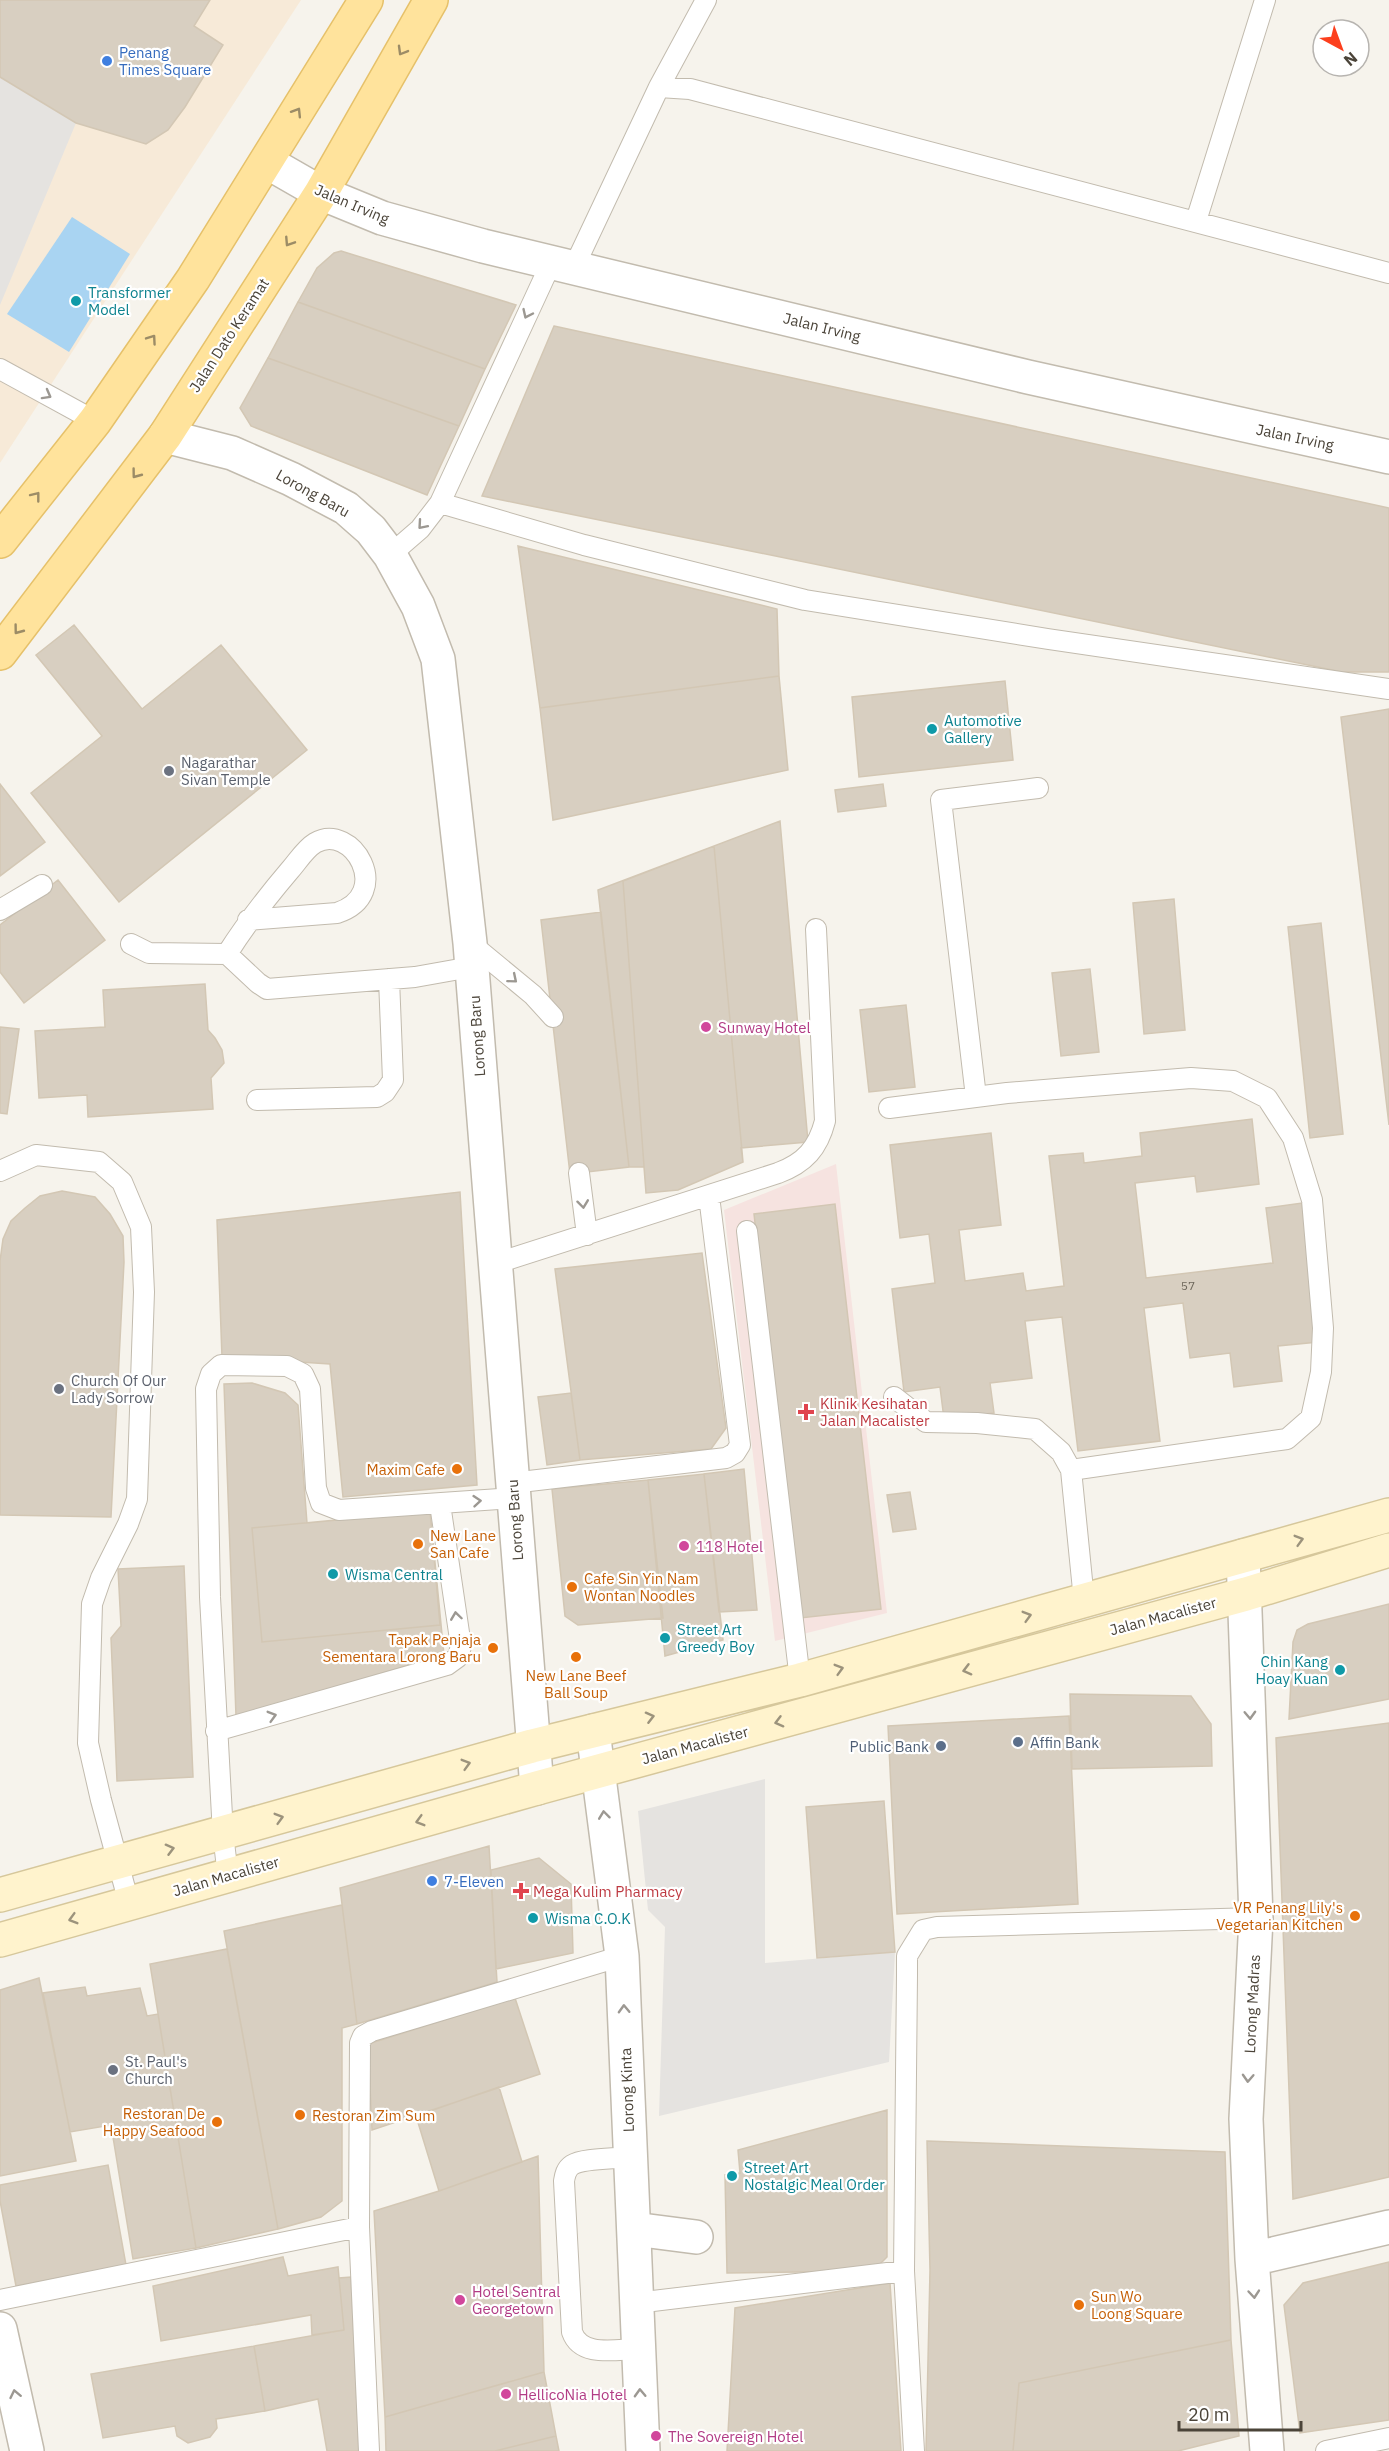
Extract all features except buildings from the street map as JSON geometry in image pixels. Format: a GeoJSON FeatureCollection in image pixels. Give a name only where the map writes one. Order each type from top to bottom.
{"type":"FeatureCollection","features":[{"type":"Feature","properties":{"kind":"main road"},"geometry":{"type":"LineString","coordinates":[[0,542],[95,421],[193,279],[366,0]]}},
{"type":"Feature","properties":{"kind":"main road","name":"Jalan Dato Keramat"},"geometry":{"type":"LineString","coordinates":[[0,653],[165,436],[321,193],[431,0]]}},
{"type":"Feature","properties":{"kind":"main road"},"geometry":{"type":"LineString","coordinates":[[0,1895],[532,1746],[800,1680],[1389,1515]]}},
{"type":"Feature","properties":{"kind":"main road","name":"Jalan Macalister"},"geometry":{"type":"LineString","coordinates":[[0,1940],[537,1788],[1246,1594],[1389,1550]]}},
{"type":"Feature","properties":{"kind":"street","name":"Jalan Irving"},"geometry":{"type":"LineString","coordinates":[[267,162],[321,193],[382,218],[483,246],[1028,377],[1389,457]]}},
{"type":"Feature","properties":{"kind":"street","name":"Lorong Baru"},"geometry":{"type":"LineString","coordinates":[[165,436],[232,453],[300,483],[346,508],[371,530],[390,555],[417,606],[438,659],[471,955],[537,1788]]}},
{"type":"Feature","properties":{"kind":"street","name":"Lorong Madras"},"geometry":{"type":"LineString","coordinates":[[1243,1556],[1256,1918],[1246,2119],[1252,2259],[1267,2451]]}},
{"type":"Feature","properties":{"kind":"street","name":"Lorong Kinta"},"geometry":{"type":"LineString","coordinates":[[593,1731],[622,1956],[643,2451]]}},
{"type":"Feature","properties":{"kind":"street"},"geometry":{"type":"LineString","coordinates":[[1252,2259],[1389,2227]]}},
{"type":"Feature","properties":{"kind":"street"},"geometry":{"type":"LineString","coordinates":[[634,2229],[696,2237]]}},
{"type":"Feature","properties":{"kind":"street"},"geometry":{"type":"LineString","coordinates":[[0,2329],[27,2451]]}},
{"type":"Feature","properties":{"kind":"lane"},"geometry":{"type":"LineString","coordinates":[[390,555],[420,529],[440,503],[563,264],[706,0]]}},
{"type":"Feature","properties":{"kind":"lane"},"geometry":{"type":"LineString","coordinates":[[1196,221],[1264,0]]}},
{"type":"Feature","properties":{"kind":"lane"},"geometry":{"type":"LineString","coordinates":[[659,87],[690,89],[1389,273]]}},
{"type":"Feature","properties":{"kind":"lane"},"geometry":{"type":"LineString","coordinates":[[0,369],[95,421]]}},
{"type":"Feature","properties":{"kind":"lane"},"geometry":{"type":"LineString","coordinates":[[440,503],[584,545],[805,600],[1048,639],[1389,688]]}},
{"type":"Feature","properties":{"kind":"lane"},"geometry":{"type":"LineString","coordinates":[[976,1097],[941,800],[1038,788]]}},
{"type":"Feature","properties":{"kind":"lane"},"geometry":{"type":"LineString","coordinates":[[227,954],[248,920],[314,843],[333,839],[351,847],[362,862],[366,879],[362,897],[350,909],[337,913],[248,920]]}},
{"type":"Feature","properties":{"kind":"lane"},"geometry":{"type":"LineString","coordinates":[[0,910],[42,885]]}},
{"type":"Feature","properties":{"kind":"lane"},"geometry":{"type":"LineString","coordinates":[[494,1264],[710,1196],[793,1167],[810,1155],[820,1138],[825,1120],[816,930]]}},
{"type":"Feature","properties":{"kind":"lane"},"geometry":{"type":"LineString","coordinates":[[131,944],[149,953],[227,954],[267,989],[415,977],[471,955],[533,995],[553,1017]]}},
{"type":"Feature","properties":{"kind":"lane"},"geometry":{"type":"LineString","coordinates":[[257,1100],[377,1097],[385,1092],[393,1080],[389,979]]}},
{"type":"Feature","properties":{"kind":"lane"},"geometry":{"type":"LineString","coordinates":[[889,1108],[1007,1093],[1191,1078],[1233,1081],[1267,1098],[1293,1138],[1312,1200],[1323,1328],[1321,1372],[1311,1418],[1287,1439],[1071,1470]]}},
{"type":"Feature","properties":{"kind":"lane"},"geometry":{"type":"LineString","coordinates":[[0,1171],[36,1155],[99,1162],[122,1182],[141,1227],[144,1292],[137,1499],[129,1524],[101,1578],[92,1604],[88,1743],[129,1903]]}},
{"type":"Feature","properties":{"kind":"lane"},"geometry":{"type":"LineString","coordinates":[[579,1173],[587,1235]]}},
{"type":"Feature","properties":{"kind":"lane"},"geometry":{"type":"LineString","coordinates":[[228,1876],[216,1731],[210,1597],[206,1389],[211,1374],[221,1365],[287,1366],[303,1374],[310,1389],[316,1488],[321,1503],[339,1510],[440,1504],[513,1490],[726,1458],[735,1453],[740,1445],[710,1196]]}},
{"type":"Feature","properties":{"kind":"lane"},"geometry":{"type":"LineString","coordinates":[[747,1231],[800,1680]]}},
{"type":"Feature","properties":{"kind":"lane"},"geometry":{"type":"LineString","coordinates":[[894,1397],[926,1422],[977,1423],[1035,1429],[1061,1452],[1071,1470],[1084,1600]]}},
{"type":"Feature","properties":{"kind":"lane"},"geometry":{"type":"LineString","coordinates":[[216,1731],[447,1665],[458,1657],[461,1646],[440,1504]]}},
{"type":"Feature","properties":{"kind":"lane"},"geometry":{"type":"LineString","coordinates":[[914,2451],[904,2271],[907,1956],[922,1930],[937,1927],[1256,1918]]}},
{"type":"Feature","properties":{"kind":"lane"},"geometry":{"type":"LineString","coordinates":[[369,2451],[358,2227],[360,2043],[363,2036],[372,2031],[622,1956]]}},
{"type":"Feature","properties":{"kind":"lane"},"geometry":{"type":"LineString","coordinates":[[629,2157],[571,2165],[565,2172],[564,2181],[572,2332],[575,2341],[581,2347],[590,2349],[639,2349]]}},
{"type":"Feature","properties":{"kind":"lane"},"geometry":{"type":"LineString","coordinates":[[0,2301],[358,2227]]}},
{"type":"Feature","properties":{"kind":"lane"},"geometry":{"type":"LineString","coordinates":[[636,2303],[904,2271]]}},
{"type":"Feature","properties":{"kind":"lane"},"geometry":{"type":"LineString","coordinates":[[1326,2451],[1389,2438]]}},
{"type":"Feature","properties":{"kind":"shaded area"},"geometry":{"type":"Polygon","coordinates":[[[0,0],[301,0],[0,463],[0,0]]]}},
{"type":"Feature","properties":{"kind":"shaded area"},"geometry":{"type":"Polygon","coordinates":[[[0,77],[76,123],[0,305],[0,77]]]}},
{"type":"Feature","properties":{"kind":"shaded area","name":"Klinik Kesihatan Jalan Macalister"},"geometry":{"type":"Polygon","coordinates":[[[836,1164],[887,1613],[775,1641],[724,1210],[836,1164]]]}},
{"type":"Feature","properties":{"kind":"shaded area"},"geometry":{"type":"Polygon","coordinates":[[[765,1779],[765,1963],[895,1952],[889,2062],[659,2116],[665,1927],[648,1910],[638,1811],[765,1779]]]}},
{"type":"Feature","properties":{"kind":"water"},"geometry":{"type":"Polygon","coordinates":[[[72,217],[130,254],[69,352],[7,314],[72,217]]]}},
{"type":"Feature","properties":{"kind":"place","name":"Penang Times Square"},"geometry":{"type":"Point","coordinates":[107,61]}},
{"type":"Feature","properties":{"kind":"place","name":"Transformer Model"},"geometry":{"type":"Point","coordinates":[76,301]}},
{"type":"Feature","properties":{"kind":"place","name":"Automotive Gallery"},"geometry":{"type":"Point","coordinates":[932,729]}},
{"type":"Feature","properties":{"kind":"place","name":"Nagarathar Sivan Temple"},"geometry":{"type":"Point","coordinates":[169,771]}},
{"type":"Feature","properties":{"kind":"place","name":"Sunway Hotel"},"geometry":{"type":"Point","coordinates":[706,1027]}},
{"type":"Feature","properties":{"kind":"place","name":"Church Of Our Lady Sorrow"},"geometry":{"type":"Point","coordinates":[59,1389]}},
{"type":"Feature","properties":{"kind":"place","name":"Klinik Kesihatan Jalan Macalister"},"geometry":{"type":"Point","coordinates":[806,1412]}},
{"type":"Feature","properties":{"kind":"place","name":"Maxim Cafe"},"geometry":{"type":"Point","coordinates":[457,1469]}},
{"type":"Feature","properties":{"kind":"place","name":"New Lane San Cafe"},"geometry":{"type":"Point","coordinates":[418,1544]}},
{"type":"Feature","properties":{"kind":"place","name":"118 Hotel"},"geometry":{"type":"Point","coordinates":[684,1546]}},
{"type":"Feature","properties":{"kind":"place","name":"Wisma Central"},"geometry":{"type":"Point","coordinates":[333,1574]}},
{"type":"Feature","properties":{"kind":"place","name":"Cafe Sin Yin Nam Wontan Noodles"},"geometry":{"type":"Point","coordinates":[572,1587]}},
{"type":"Feature","properties":{"kind":"place","name":"Street Art Greedy Boy"},"geometry":{"type":"Point","coordinates":[665,1638]}},
{"type":"Feature","properties":{"kind":"place","name":"Tapak Penjaja Sementara Lorong Baru"},"geometry":{"type":"Point","coordinates":[493,1648]}},
{"type":"Feature","properties":{"kind":"place","name":"New Lane Beef Ball Soup"},"geometry":{"type":"Point","coordinates":[576,1657]}},
{"type":"Feature","properties":{"kind":"place","name":"Chin Kang Hoay Kuan"},"geometry":{"type":"Point","coordinates":[1340,1670]}},
{"type":"Feature","properties":{"kind":"place","name":"Affin Bank"},"geometry":{"type":"Point","coordinates":[1018,1742]}},
{"type":"Feature","properties":{"kind":"place","name":"Public Bank"},"geometry":{"type":"Point","coordinates":[941,1746]}},
{"type":"Feature","properties":{"kind":"place","name":"7-Eleven"},"geometry":{"type":"Point","coordinates":[432,1881]}},
{"type":"Feature","properties":{"kind":"place","name":"Mega Kulim Pharmacy"},"geometry":{"type":"Point","coordinates":[521,1891]}},
{"type":"Feature","properties":{"kind":"place","name":"VR Penang Lily's Vegetarian Kitchen"},"geometry":{"type":"Point","coordinates":[1355,1916]}},
{"type":"Feature","properties":{"kind":"place","name":"Wisma C.O.K"},"geometry":{"type":"Point","coordinates":[533,1918]}},
{"type":"Feature","properties":{"kind":"place","name":"St. Paul's Church"},"geometry":{"type":"Point","coordinates":[113,2070]}},
{"type":"Feature","properties":{"kind":"place","name":"Restoran Zim Sum"},"geometry":{"type":"Point","coordinates":[300,2115]}},
{"type":"Feature","properties":{"kind":"place","name":"Restoran De Happy Seafood"},"geometry":{"type":"Point","coordinates":[217,2122]}},
{"type":"Feature","properties":{"kind":"place","name":"Street Art Nostalgic Meal Order"},"geometry":{"type":"Point","coordinates":[732,2176]}},
{"type":"Feature","properties":{"kind":"place","name":"Hotel Sentral Georgetown"},"geometry":{"type":"Point","coordinates":[460,2300]}},
{"type":"Feature","properties":{"kind":"place","name":"Sun Wo Loong Square"},"geometry":{"type":"Point","coordinates":[1079,2305]}},
{"type":"Feature","properties":{"kind":"place","name":"HellicoNia Hotel"},"geometry":{"type":"Point","coordinates":[506,2394]}},
{"type":"Feature","properties":{"kind":"place","name":"The Sovereign Hotel"},"geometry":{"type":"Point","coordinates":[656,2436]}}]}
